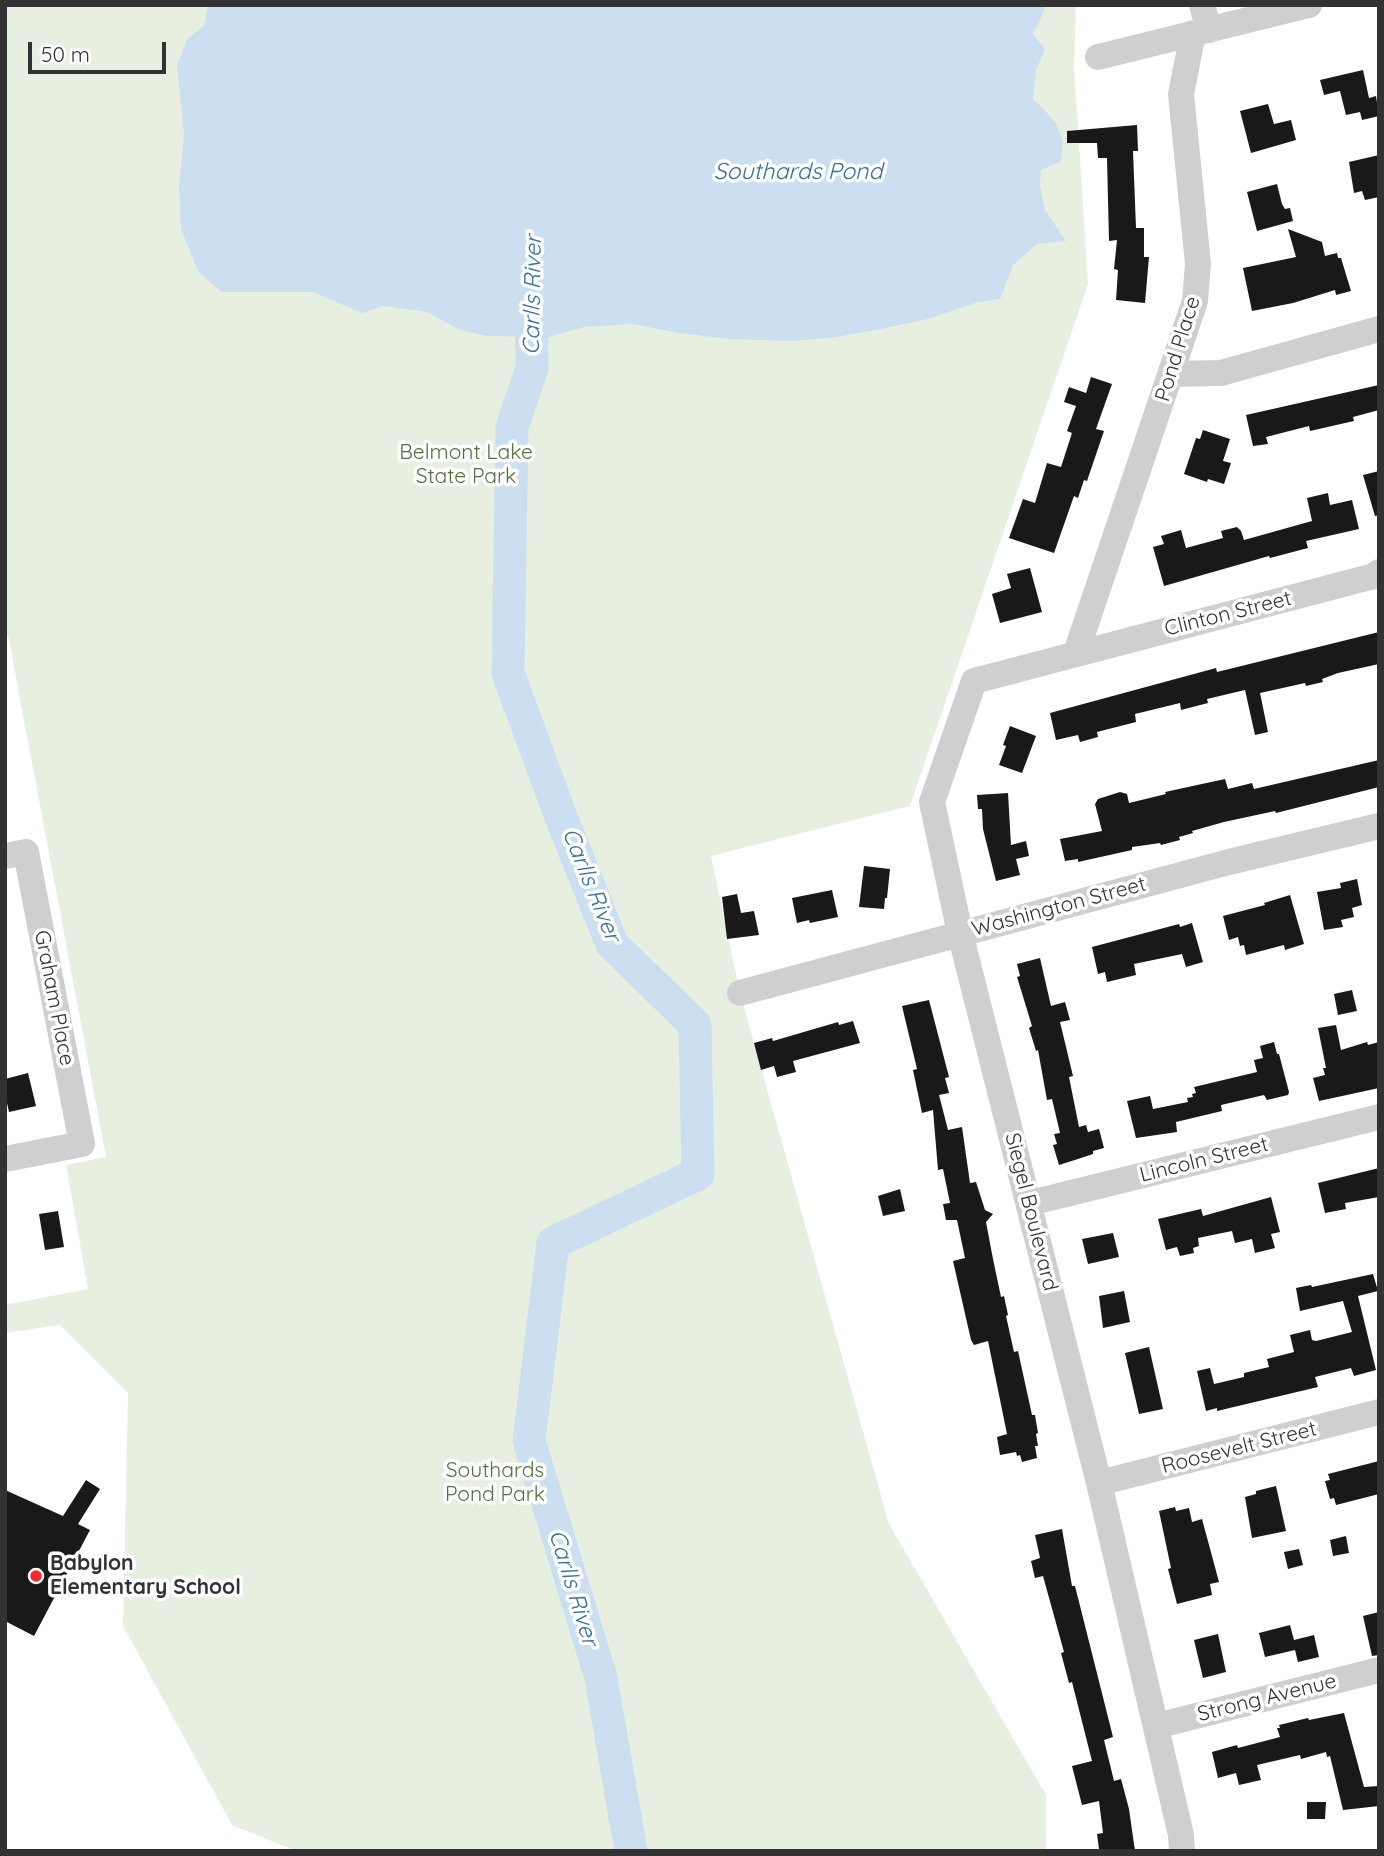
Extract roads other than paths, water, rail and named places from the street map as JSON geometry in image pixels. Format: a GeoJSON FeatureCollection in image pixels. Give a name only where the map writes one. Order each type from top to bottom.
{"type":"FeatureCollection","features":[{"type":"Feature","properties":{"kind":"street"},"geometry":{"type":"LineString","coordinates":[[1098,57],[1201,23],[1309,5]]}},
{"type":"Feature","properties":{"kind":"street","name":"Pond Place"},"geometry":{"type":"LineString","coordinates":[[1076,653],[1195,301],[1198,264],[1181,94],[1201,23]]}},
{"type":"Feature","properties":{"kind":"street"},"geometry":{"type":"LineString","coordinates":[[1171,374],[1221,373],[1379,329]]}},
{"type":"Feature","properties":{"kind":"street","name":"Clinton Street"},"geometry":{"type":"LineString","coordinates":[[1076,653],[1374,576],[1379,572]]}},
{"type":"Feature","properties":{"kind":"street","name":"Siegel Boulevard"},"geometry":{"type":"LineString","coordinates":[[1076,653],[974,681],[932,802],[960,933],[1099,1483],[1181,1835],[1182,1851]]}},
{"type":"Feature","properties":{"kind":"street","name":"Washington Street"},"geometry":{"type":"LineString","coordinates":[[740,993],[1229,862],[1379,826]]}},
{"type":"Feature","properties":{"kind":"street","name":"Graham Place"},"geometry":{"type":"LineString","coordinates":[[5,1159],[82,1144],[16,854]]}},
{"type":"Feature","properties":{"kind":"street","name":"Lincoln Street"},"geometry":{"type":"LineString","coordinates":[[1030,1203],[1379,1116]]}},
{"type":"Feature","properties":{"kind":"street","name":"Roosevelt Street"},"geometry":{"type":"LineString","coordinates":[[1099,1483],[1379,1412]]}},
{"type":"Feature","properties":{"kind":"street","name":"Strong Avenue"},"geometry":{"type":"LineString","coordinates":[[1156,1726],[1379,1670]]}},
{"type":"Feature","properties":{"kind":"water","name":"Southards Pond"},"geometry":{"type":"Polygon","coordinates":[[[208,5],[1045,5],[1033,34],[1045,49],[1036,70],[1033,100],[1056,124],[1063,141],[1061,161],[1041,170],[1040,185],[1045,210],[1066,241],[1037,244],[1013,265],[1000,299],[978,302],[928,319],[876,330],[831,338],[790,341],[729,339],[632,324],[584,327],[549,337],[487,336],[460,330],[427,312],[383,306],[362,313],[313,292],[221,292],[198,271],[181,229],[179,185],[184,135],[177,65],[187,40],[204,25],[208,5]]]}},
{"type":"Feature","properties":{"kind":"waterway","name":"Carlls River"},"geometry":{"type":"LineString","coordinates":[[531,291],[532,368],[512,427],[508,673],[561,817],[612,944],[695,1025],[698,1174],[553,1243],[529,1441],[601,1678],[631,1851]]}},
{"type":"Feature","properties":{"kind":"place","name":"Babylon Elementary School"},"geometry":{"type":"Point","coordinates":[36,1576]}},
{"type":"Feature","properties":{"kind":"park label","name":"Belmont Lake State Park"},"geometry":{"type":"Point","coordinates":[466,465]}},
{"type":"Feature","properties":{"kind":"park label","name":"Southards Pond Park"},"geometry":{"type":"Point","coordinates":[495,1483]}}]}
